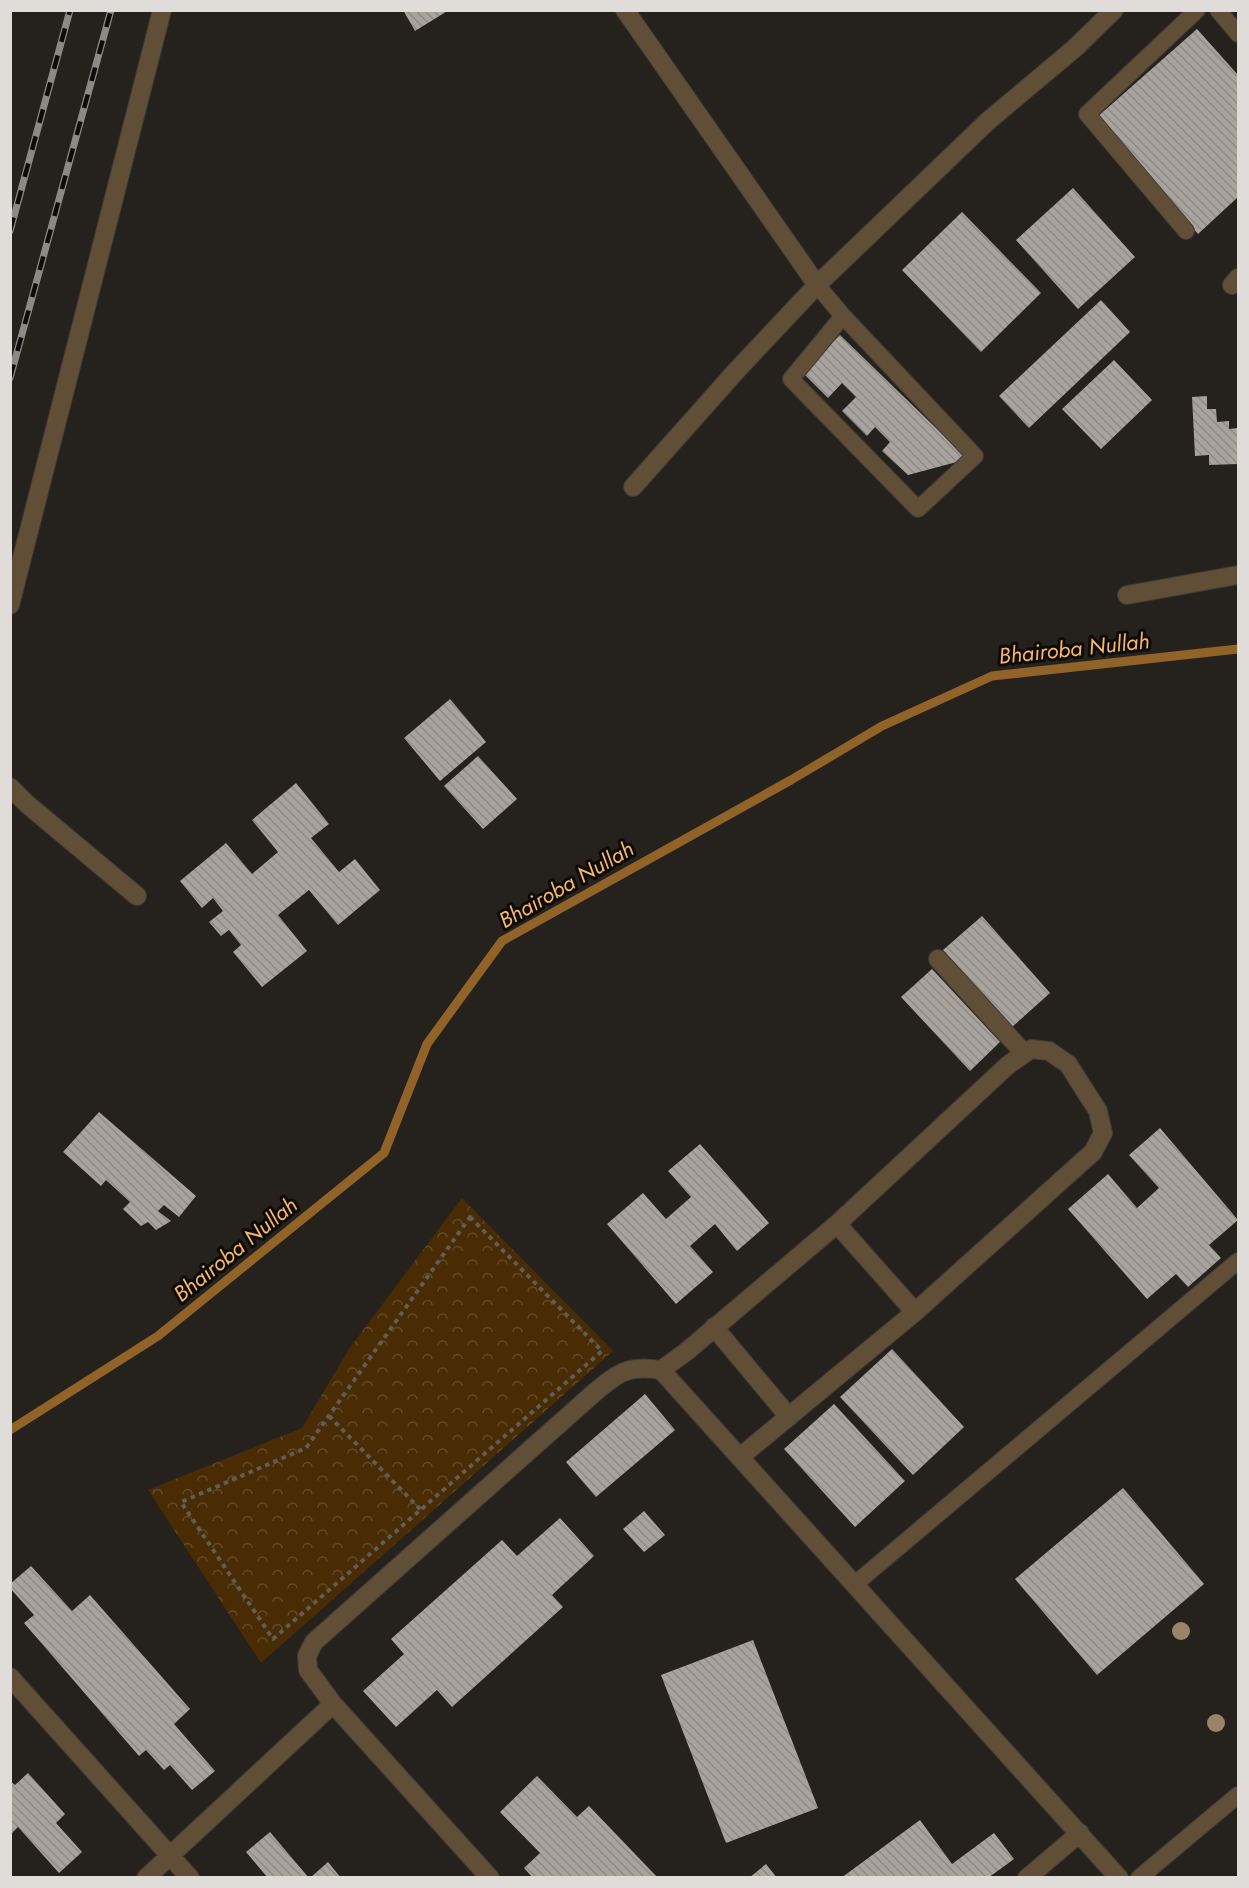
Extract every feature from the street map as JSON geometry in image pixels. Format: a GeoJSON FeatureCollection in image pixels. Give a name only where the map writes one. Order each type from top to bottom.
{"type":"FeatureCollection","features":[{"type":"Feature","properties":{"kind":"street"},"geometry":{"type":"LineString","coordinates":[[10,605],[162,10]]}},
{"type":"Feature","properties":{"kind":"street"},"geometry":{"type":"LineString","coordinates":[[625,10],[817,285]]}},
{"type":"Feature","properties":{"kind":"street"},"geometry":{"type":"LineString","coordinates":[[633,487],[737,370],[817,285],[988,121],[1075,48],[1114,10]]}},
{"type":"Feature","properties":{"kind":"street"},"geometry":{"type":"LineString","coordinates":[[1127,595],[1239,575]]}},
{"type":"Feature","properties":{"kind":"street"},"geometry":{"type":"LineString","coordinates":[[10,787],[27,804],[137,896]]}},
{"type":"Feature","properties":{"kind":"street"},"geometry":{"type":"LineString","coordinates":[[938,959],[1024,1053]]}},
{"type":"Feature","properties":{"kind":"street"},"geometry":{"type":"LineString","coordinates":[[661,1370],[837,1224],[1008,1065],[1031,1049],[1049,1051],[1068,1064],[1098,1111],[1103,1133],[1093,1152],[915,1312],[740,1457]]}},
{"type":"Feature","properties":{"kind":"street"},"geometry":{"type":"LineString","coordinates":[[837,1224],[915,1312]]}},
{"type":"Feature","properties":{"kind":"street"},"geometry":{"type":"LineString","coordinates":[[714,1327],[789,1417]]}},
{"type":"Feature","properties":{"kind":"street"},"geometry":{"type":"LineString","coordinates":[[490,1878],[333,1704],[308,1670],[306,1656],[314,1642],[438,1530],[615,1376],[640,1367],[661,1370],[1119,1878]]}},
{"type":"Feature","properties":{"kind":"street"},"geometry":{"type":"LineString","coordinates":[[10,1677],[189,1878]]}},
{"type":"Feature","properties":{"kind":"street"},"geometry":{"type":"LineString","coordinates":[[146,1878],[333,1704]]}},
{"type":"Feature","properties":{"kind":"street"},"geometry":{"type":"LineString","coordinates":[[1027,1878],[1080,1833]]}},
{"type":"Feature","properties":{"kind":"lane"},"geometry":{"type":"LineString","coordinates":[[1186,231],[1087,114],[1197,10]]}},
{"type":"Feature","properties":{"kind":"lane"},"geometry":{"type":"LineString","coordinates":[[1218,10],[1239,34]]}},
{"type":"Feature","properties":{"kind":"lane"},"geometry":{"type":"LineString","coordinates":[[817,285],[843,316],[975,456],[918,509],[791,379],[843,316]]}},
{"type":"Feature","properties":{"kind":"lane"},"geometry":{"type":"LineString","coordinates":[[855,1584],[1239,1261]]}},
{"type":"Feature","properties":{"kind":"lane"},"geometry":{"type":"LineString","coordinates":[[1139,1878],[1239,1795]]}},
{"type":"Feature","properties":{"kind":"path"},"geometry":{"type":"LineString","coordinates":[[470,1216],[602,1351],[273,1639],[181,1502],[306,1448],[329,1416],[470,1216]]}},
{"type":"Feature","properties":{"kind":"path"},"geometry":{"type":"LineString","coordinates":[[329,1416],[421,1509],[438,1530]]}},
{"type":"Feature","properties":{"kind":"green space"},"geometry":{"type":"Polygon","coordinates":[[[462,1198],[613,1351],[261,1663],[148,1490],[302,1428],[349,1349],[462,1198]]]}},
{"type":"Feature","properties":{"kind":"building"},"geometry":{"type":"Polygon","coordinates":[[[403,10],[449,10],[415,31],[403,10]]]}},
{"type":"Feature","properties":{"kind":"building"},"geometry":{"type":"Polygon","coordinates":[[[1197,29],[1238,75],[1238,197],[1198,234],[1096,118],[1197,29]]]}},
{"type":"Feature","properties":{"kind":"building"},"geometry":{"type":"Polygon","coordinates":[[[1073,188],[1135,257],[1078,309],[1016,240],[1073,188]]]}},
{"type":"Feature","properties":{"kind":"building"},"geometry":{"type":"Polygon","coordinates":[[[962,212],[1041,293],[981,352],[902,270],[962,212]]]}},
{"type":"Feature","properties":{"kind":"building"},"geometry":{"type":"Polygon","coordinates":[[[1101,300],[1130,332],[1029,428],[999,396],[1101,300]]]}},
{"type":"Feature","properties":{"kind":"building"},"geometry":{"type":"Polygon","coordinates":[[[840,335],[968,459],[908,475],[882,451],[890,442],[875,427],[867,436],[842,411],[856,397],[842,383],[828,398],[802,372],[840,335]]]}},
{"type":"Feature","properties":{"kind":"building"},"geometry":{"type":"Polygon","coordinates":[[[1114,360],[1152,400],[1101,449],[1062,409],[1114,360]]]}},
{"type":"Feature","properties":{"kind":"building"},"geometry":{"type":"Polygon","coordinates":[[[1207,396],[1207,409],[1216,409],[1217,422],[1229,421],[1229,429],[1238,428],[1238,464],[1209,465],[1209,455],[1195,456],[1192,397],[1207,396]]]}},
{"type":"Feature","properties":{"kind":"building"},"geometry":{"type":"Polygon","coordinates":[[[450,699],[486,742],[440,781],[404,738],[450,699]]]}},
{"type":"Feature","properties":{"kind":"building"},"geometry":{"type":"Polygon","coordinates":[[[478,756],[517,799],[483,829],[444,786],[478,756]]]}},
{"type":"Feature","properties":{"kind":"building"},"geometry":{"type":"Polygon","coordinates":[[[296,783],[329,824],[311,838],[339,872],[355,859],[380,890],[338,925],[309,890],[278,915],[307,951],[262,987],[233,952],[241,945],[229,930],[221,936],[209,922],[223,911],[213,898],[202,908],[180,881],[226,843],[252,874],[278,852],[252,820],[296,783]]]}},
{"type":"Feature","properties":{"kind":"building"},"geometry":{"type":"Polygon","coordinates":[[[982,916],[1050,993],[1011,1028],[943,950],[982,916]]]}},
{"type":"Feature","properties":{"kind":"building"},"geometry":{"type":"Polygon","coordinates":[[[932,969],[1000,1042],[970,1071],[901,997],[932,969]]]}},
{"type":"Feature","properties":{"kind":"building"},"geometry":{"type":"Polygon","coordinates":[[[99,1112],[196,1196],[179,1217],[164,1205],[158,1211],[171,1221],[156,1230],[148,1222],[141,1226],[123,1209],[130,1202],[106,1180],[101,1186],[63,1152],[99,1112]]]}},
{"type":"Feature","properties":{"kind":"building"},"geometry":{"type":"Polygon","coordinates":[[[1160,1128],[1238,1220],[1209,1245],[1221,1258],[1188,1287],[1176,1274],[1147,1299],[1068,1209],[1108,1174],[1137,1208],[1159,1188],[1129,1155],[1160,1128]]]}},
{"type":"Feature","properties":{"kind":"building"},"geometry":{"type":"Polygon","coordinates":[[[700,1144],[769,1223],[737,1251],[715,1224],[690,1246],[713,1272],[676,1304],[607,1224],[643,1193],[666,1219],[691,1197],[668,1171],[700,1144]]]}},
{"type":"Feature","properties":{"kind":"building"},"geometry":{"type":"Polygon","coordinates":[[[892,1349],[964,1427],[913,1475],[840,1397],[892,1349]]]}},
{"type":"Feature","properties":{"kind":"building"},"geometry":{"type":"Polygon","coordinates":[[[645,1394],[675,1430],[596,1497],[566,1462],[645,1394]]]}},
{"type":"Feature","properties":{"kind":"building"},"geometry":{"type":"Polygon","coordinates":[[[834,1404],[905,1481],[855,1527],[784,1449],[834,1404]]]}},
{"type":"Feature","properties":{"kind":"building"},"geometry":{"type":"Polygon","coordinates":[[[1123,1488],[1204,1584],[1097,1675],[1015,1579],[1123,1488]]]}},
{"type":"Feature","properties":{"kind":"building"},"geometry":{"type":"Polygon","coordinates":[[[644,1511],[665,1535],[644,1552],[623,1529],[644,1511]]]}},
{"type":"Feature","properties":{"kind":"building"},"geometry":{"type":"Polygon","coordinates":[[[560,1518],[594,1556],[552,1595],[563,1607],[452,1707],[437,1690],[396,1727],[363,1691],[404,1654],[391,1639],[502,1540],[517,1556],[560,1518]]]}},
{"type":"Feature","properties":{"kind":"building"},"geometry":{"type":"Polygon","coordinates":[[[31,1566],[72,1611],[90,1595],[190,1709],[174,1724],[215,1771],[192,1790],[170,1765],[164,1770],[146,1750],[139,1756],[24,1623],[34,1615],[10,1588],[10,1584],[31,1566]]]}},
{"type":"Feature","properties":{"kind":"building"},"geometry":{"type":"Polygon","coordinates":[[[753,1640],[818,1808],[726,1843],[661,1675],[753,1640]]]}},
{"type":"Feature","properties":{"kind":"building"},"geometry":{"type":"Polygon","coordinates":[[[28,1773],[65,1814],[56,1823],[82,1852],[59,1873],[18,1827],[10,1835],[10,1781],[15,1785],[28,1773]]]}},
{"type":"Feature","properties":{"kind":"building"},"geometry":{"type":"Polygon","coordinates":[[[537,1776],[577,1817],[589,1806],[658,1878],[533,1878],[524,1868],[540,1853],[500,1812],[537,1776]]]}},
{"type":"Feature","properties":{"kind":"building"},"geometry":{"type":"Polygon","coordinates":[[[920,1820],[952,1864],[994,1833],[1014,1859],[988,1878],[841,1878],[920,1820]]]}},
{"type":"Feature","properties":{"kind":"building"},"geometry":{"type":"Polygon","coordinates":[[[270,1832],[309,1878],[268,1878],[246,1852],[270,1832]]]}},
{"type":"Feature","properties":{"kind":"building"},"geometry":{"type":"Polygon","coordinates":[[[328,1862],[341,1878],[310,1878],[328,1862]]]}},
{"type":"Feature","properties":{"kind":"building"},"geometry":{"type":"Polygon","coordinates":[[[766,1864],[777,1878],[749,1878],[766,1864]]]}},
{"type":"Feature","properties":{"kind":"waterway","name":"Bhairoba Nullah"},"geometry":{"type":"LineString","coordinates":[[10,1430],[158,1336],[384,1153],[427,1044],[502,941],[791,780],[882,726],[992,676],[1238,649]]}},
{"type":"Feature","properties":{"kind":"railway"},"geometry":{"type":"LineString","coordinates":[[10,231],[70,10]]}},
{"type":"Feature","properties":{"kind":"railway"},"geometry":{"type":"LineString","coordinates":[[10,378],[111,10]]}}]}
